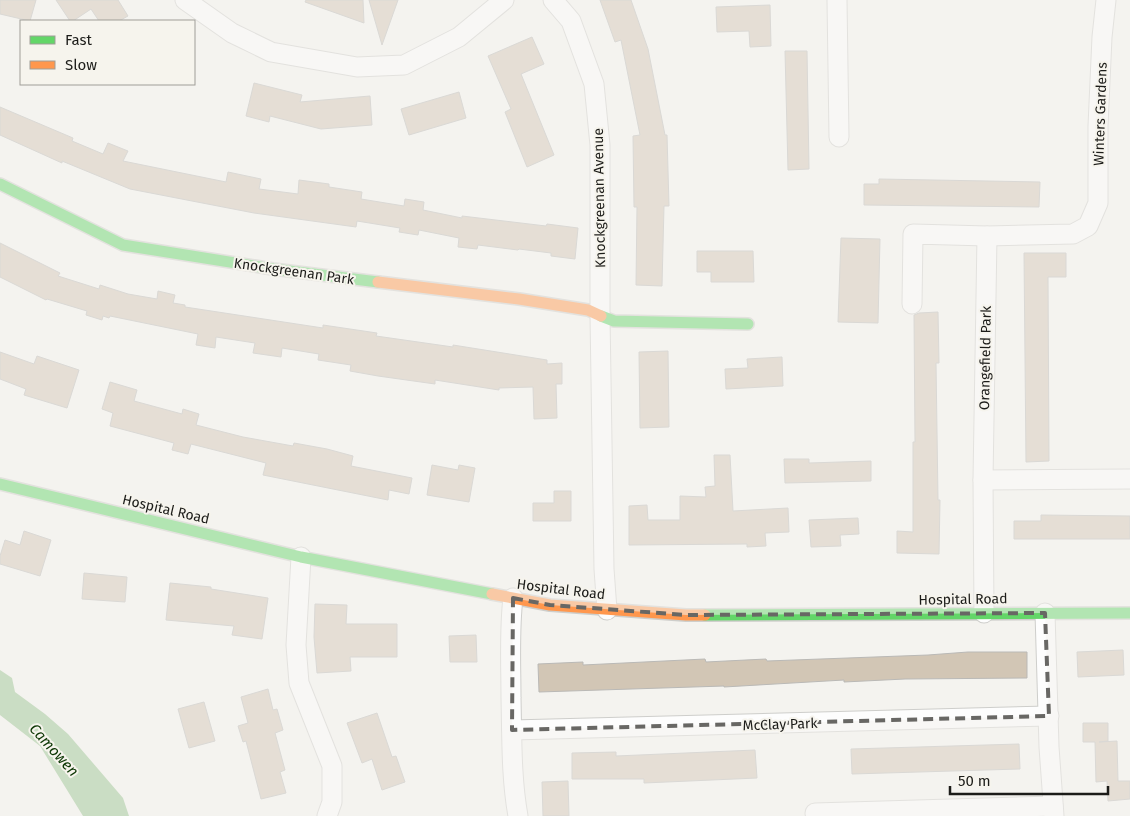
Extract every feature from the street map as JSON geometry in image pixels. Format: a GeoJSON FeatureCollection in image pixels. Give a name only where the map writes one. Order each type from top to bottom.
{"type":"FeatureCollection","features":[{"type":"Feature","properties":{"kind":"main road","name":"Knockgreenan Park"},"geometry":{"type":"LineString","coordinates":[[0,184],[123,245],[273,269],[588,310],[614,321],[748,324]]}},
{"type":"Feature","properties":{"kind":"main road","name":"Hospital Road"},"geometry":{"type":"LineString","coordinates":[[0,484],[301,557],[550,605],[686,615],[1130,613]]}},
{"type":"Feature","properties":{"kind":"street"},"geometry":{"type":"LineString","coordinates":[[185,0],[232,33],[271,52],[357,66],[404,65],[459,37],[504,0]]}},
{"type":"Feature","properties":{"kind":"street","name":"Knockgreenan Avenue"},"geometry":{"type":"LineString","coordinates":[[553,0],[571,21],[594,84],[600,145],[600,316]]}},
{"type":"Feature","properties":{"kind":"street"},"geometry":{"type":"LineString","coordinates":[[837,0],[839,137]]}},
{"type":"Feature","properties":{"kind":"street","name":"Winters Gardens"},"geometry":{"type":"LineString","coordinates":[[988,236],[1073,234],[1088,226],[1098,203],[1102,37],[1106,0]]}},
{"type":"Feature","properties":{"kind":"street"},"geometry":{"type":"LineString","coordinates":[[912,304],[913,234],[988,236]]}},
{"type":"Feature","properties":{"kind":"street","name":"Orangefield Park"},"geometry":{"type":"LineString","coordinates":[[984,613],[983,480],[988,236]]}},
{"type":"Feature","properties":{"kind":"street"},"geometry":{"type":"LineString","coordinates":[[600,316],[604,559],[607,610]]}},
{"type":"Feature","properties":{"kind":"street"},"geometry":{"type":"LineString","coordinates":[[983,480],[1130,479]]}},
{"type":"Feature","properties":{"kind":"street"},"geometry":{"type":"LineString","coordinates":[[301,557],[296,645],[297,664],[299,683],[332,766],[332,802],[327,816]]}},
{"type":"Feature","properties":{"kind":"street"},"geometry":{"type":"LineString","coordinates":[[513,598],[510,620],[512,730],[514,793],[518,816]]}},
{"type":"Feature","properties":{"kind":"street"},"geometry":{"type":"LineString","coordinates":[[815,813],[1054,811],[1049,747],[1045,613]]}},
{"type":"Feature","properties":{"kind":"street","name":"McClay Park"},"geometry":{"type":"LineString","coordinates":[[512,730],[1049,716]]}},
{"type":"Feature","properties":{"kind":"highlighted area"},"geometry":{"type":"Polygon","coordinates":[[[513,598],[550,605],[686,615],[1045,613],[1049,716],[512,730],[513,598]]]}},
{"type":"Feature","properties":{"kind":"water","name":"Camowen"},"geometry":{"type":"Polygon","coordinates":[[[0,670],[12,678],[15,692],[68,734],[123,798],[129,816],[83,816],[40,746],[0,715],[0,670]]]}},
{"type":"Feature","properties":{"kind":"building"},"geometry":{"type":"Polygon","coordinates":[[[0,0],[36,0],[30,20],[0,14],[0,0]]]}},
{"type":"Feature","properties":{"kind":"building"},"geometry":{"type":"Polygon","coordinates":[[[56,0],[118,0],[128,16],[121,20],[98,20],[91,9],[74,20],[69,20],[56,0]]]}},
{"type":"Feature","properties":{"kind":"building"},"geometry":{"type":"Polygon","coordinates":[[[306,0],[363,0],[364,23],[305,2],[306,0]]]}},
{"type":"Feature","properties":{"kind":"building"},"geometry":{"type":"Polygon","coordinates":[[[369,0],[398,0],[382,45],[369,0]]]}},
{"type":"Feature","properties":{"kind":"building"},"geometry":{"type":"Polygon","coordinates":[[[600,0],[631,0],[648,49],[665,135],[667,135],[669,206],[664,206],[662,286],[636,285],[637,207],[634,207],[633,136],[640,135],[621,40],[615,42],[600,0]]]}},
{"type":"Feature","properties":{"kind":"building"},"geometry":{"type":"Polygon","coordinates":[[[770,5],[771,46],[750,47],[749,31],[717,32],[716,7],[770,5]]]}},
{"type":"Feature","properties":{"kind":"building"},"geometry":{"type":"Polygon","coordinates":[[[532,37],[544,64],[521,74],[554,155],[527,167],[505,112],[511,109],[488,56],[532,37]]]}},
{"type":"Feature","properties":{"kind":"building"},"geometry":{"type":"Polygon","coordinates":[[[785,51],[807,51],[809,169],[788,170],[785,51]]]}},
{"type":"Feature","properties":{"kind":"building"},"geometry":{"type":"Polygon","coordinates":[[[254,83],[302,95],[300,102],[370,96],[372,125],[321,129],[270,116],[269,122],[246,116],[254,83]]]}},
{"type":"Feature","properties":{"kind":"building"},"geometry":{"type":"Polygon","coordinates":[[[459,92],[466,118],[409,135],[401,109],[459,92]]]}},
{"type":"Feature","properties":{"kind":"building"},"geometry":{"type":"Polygon","coordinates":[[[0,107],[73,138],[72,141],[103,154],[108,143],[128,151],[123,161],[226,182],[228,172],[261,179],[259,189],[298,194],[299,180],[329,184],[329,187],[362,192],[361,199],[404,206],[405,199],[424,202],[423,210],[462,218],[462,216],[578,228],[575,259],[551,256],[551,253],[519,249],[478,245],[477,249],[458,247],[459,238],[419,230],[418,235],[399,232],[400,228],[357,221],[356,227],[254,213],[130,189],[62,161],[62,163],[0,135],[0,107]]]}},
{"type":"Feature","properties":{"kind":"building"},"geometry":{"type":"Polygon","coordinates":[[[879,179],[1040,182],[1039,207],[864,205],[864,184],[879,184],[879,179]]]}},
{"type":"Feature","properties":{"kind":"building"},"geometry":{"type":"Polygon","coordinates":[[[841,238],[880,239],[878,323],[838,322],[841,238]]]}},
{"type":"Feature","properties":{"kind":"building"},"geometry":{"type":"Polygon","coordinates":[[[0,243],[60,273],[58,276],[99,289],[100,285],[128,294],[157,299],[158,291],[175,295],[173,303],[185,305],[185,307],[323,328],[323,325],[377,333],[376,336],[453,347],[453,345],[547,360],[547,364],[562,363],[562,384],[556,384],[557,418],[534,419],[533,387],[499,388],[499,390],[435,380],[435,384],[378,376],[350,371],[351,365],[318,360],[319,354],[282,348],[281,357],[253,353],[255,343],[216,337],[215,348],[196,345],[198,334],[110,316],[109,318],[103,316],[102,320],[86,315],[87,311],[46,300],[0,277],[0,243]]]}},
{"type":"Feature","properties":{"kind":"building"},"geometry":{"type":"Polygon","coordinates":[[[697,251],[753,251],[754,282],[711,282],[711,272],[697,272],[697,251]]]}},
{"type":"Feature","properties":{"kind":"building"},"geometry":{"type":"Polygon","coordinates":[[[1024,253],[1066,253],[1066,277],[1048,277],[1049,461],[1026,462],[1024,253]]]}},
{"type":"Feature","properties":{"kind":"building"},"geometry":{"type":"Polygon","coordinates":[[[938,312],[939,363],[936,363],[938,500],[940,500],[939,554],[897,553],[897,531],[913,532],[913,442],[915,442],[914,315],[938,312]]]}},
{"type":"Feature","properties":{"kind":"building"},"geometry":{"type":"Polygon","coordinates":[[[668,351],[669,427],[640,428],[639,352],[668,351]]]}},
{"type":"Feature","properties":{"kind":"building"},"geometry":{"type":"Polygon","coordinates":[[[0,352],[34,364],[37,356],[79,370],[67,408],[24,395],[26,389],[0,379],[0,352]]]}},
{"type":"Feature","properties":{"kind":"building"},"geometry":{"type":"Polygon","coordinates":[[[782,357],[783,386],[726,389],[725,369],[748,368],[747,359],[782,357]]]}},
{"type":"Feature","properties":{"kind":"building"},"geometry":{"type":"Polygon","coordinates":[[[110,382],[137,390],[134,401],[182,414],[183,409],[199,414],[196,425],[243,437],[293,446],[294,443],[327,449],[353,456],[351,466],[412,478],[409,494],[389,490],[388,500],[263,475],[266,463],[191,444],[188,454],[172,450],[174,443],[110,426],[113,413],[102,409],[110,382]]]}},
{"type":"Feature","properties":{"kind":"building"},"geometry":{"type":"Polygon","coordinates":[[[714,455],[730,455],[733,511],[788,508],[789,532],[765,533],[766,546],[747,547],[747,544],[629,545],[629,506],[647,505],[648,520],[680,520],[680,496],[706,497],[705,487],[715,486],[714,455]]]}},
{"type":"Feature","properties":{"kind":"building"},"geometry":{"type":"Polygon","coordinates":[[[784,459],[809,459],[809,463],[871,461],[871,481],[785,483],[784,459]]]}},
{"type":"Feature","properties":{"kind":"building"},"geometry":{"type":"Polygon","coordinates":[[[432,465],[458,470],[459,465],[475,468],[469,502],[427,495],[432,465]]]}},
{"type":"Feature","properties":{"kind":"building"},"geometry":{"type":"Polygon","coordinates":[[[554,491],[571,491],[571,521],[533,521],[533,503],[554,503],[554,491]]]}},
{"type":"Feature","properties":{"kind":"building"},"geometry":{"type":"Polygon","coordinates":[[[1041,515],[1130,516],[1130,539],[1014,539],[1014,521],[1041,521],[1041,515]]]}},
{"type":"Feature","properties":{"kind":"building"},"geometry":{"type":"Polygon","coordinates":[[[858,518],[859,534],[840,535],[841,546],[811,547],[809,520],[858,518]]]}},
{"type":"Feature","properties":{"kind":"building"},"geometry":{"type":"Polygon","coordinates":[[[24,531],[51,540],[40,576],[0,564],[0,556],[5,540],[20,545],[24,531]]]}},
{"type":"Feature","properties":{"kind":"building"},"geometry":{"type":"Polygon","coordinates":[[[84,573],[127,577],[125,602],[82,599],[84,573]]]}},
{"type":"Feature","properties":{"kind":"building"},"geometry":{"type":"Polygon","coordinates":[[[170,583],[211,587],[211,589],[268,598],[262,639],[232,635],[234,626],[166,620],[170,583]]]}},
{"type":"Feature","properties":{"kind":"building"},"geometry":{"type":"Polygon","coordinates":[[[315,604],[347,605],[346,624],[397,624],[397,657],[350,657],[351,671],[317,673],[314,637],[315,604]]]}},
{"type":"Feature","properties":{"kind":"building"},"geometry":{"type":"Polygon","coordinates":[[[476,635],[477,662],[450,662],[449,636],[476,635]]]}},
{"type":"Feature","properties":{"kind":"building"},"geometry":{"type":"Polygon","coordinates":[[[1123,650],[1124,675],[1078,677],[1077,652],[1123,650]]]}},
{"type":"Feature","properties":{"kind":"building"},"geometry":{"type":"Polygon","coordinates":[[[968,652],[1027,652],[1027,678],[905,679],[844,682],[844,680],[724,687],[539,692],[538,664],[583,662],[583,665],[705,659],[706,662],[766,659],[767,661],[968,652]]]}},
{"type":"Feature","properties":{"kind":"building"},"geometry":{"type":"Polygon","coordinates":[[[268,689],[273,710],[277,709],[283,730],[275,733],[285,770],[280,772],[286,793],[261,799],[246,741],[243,742],[238,726],[248,723],[241,697],[268,689]]]}},
{"type":"Feature","properties":{"kind":"building"},"geometry":{"type":"Polygon","coordinates":[[[204,702],[215,741],[189,748],[178,709],[204,702]]]}},
{"type":"Feature","properties":{"kind":"building"},"geometry":{"type":"Polygon","coordinates":[[[377,713],[392,757],[396,756],[405,782],[382,790],[372,759],[362,763],[347,723],[377,713]]]}},
{"type":"Feature","properties":{"kind":"building"},"geometry":{"type":"Polygon","coordinates":[[[1083,723],[1108,723],[1108,741],[1099,742],[1117,741],[1118,781],[1130,781],[1130,799],[1108,801],[1107,781],[1096,782],[1095,742],[1083,742],[1083,723]]]}},
{"type":"Feature","properties":{"kind":"building"},"geometry":{"type":"Polygon","coordinates":[[[1019,744],[1020,769],[852,774],[851,749],[1019,744]]]}},
{"type":"Feature","properties":{"kind":"building"},"geometry":{"type":"Polygon","coordinates":[[[755,750],[757,778],[644,783],[644,779],[572,779],[572,753],[616,752],[616,756],[755,750]]]}},
{"type":"Feature","properties":{"kind":"building"},"geometry":{"type":"Polygon","coordinates":[[[568,781],[569,816],[543,816],[542,782],[568,781]]]}},
{"type":"Feature","properties":{"kind":"traffic: fast"},"geometry":{"type":"LineString","coordinates":[[0,184],[123,245],[273,269],[378,282]]}},
{"type":"Feature","properties":{"kind":"traffic: fast"},"geometry":{"type":"LineString","coordinates":[[601,316],[614,321],[748,324]]}},
{"type":"Feature","properties":{"kind":"traffic: fast"},"geometry":{"type":"LineString","coordinates":[[0,484],[301,557],[492,594]]}},
{"type":"Feature","properties":{"kind":"traffic: fast"},"geometry":{"type":"LineString","coordinates":[[705,615],[1130,613]]}},
{"type":"Feature","properties":{"kind":"traffic: slow"},"geometry":{"type":"LineString","coordinates":[[378,282],[519,299],[588,310],[601,316]]}},
{"type":"Feature","properties":{"kind":"traffic: slow"},"geometry":{"type":"LineString","coordinates":[[492,594],[550,605],[705,615]]}}]}
